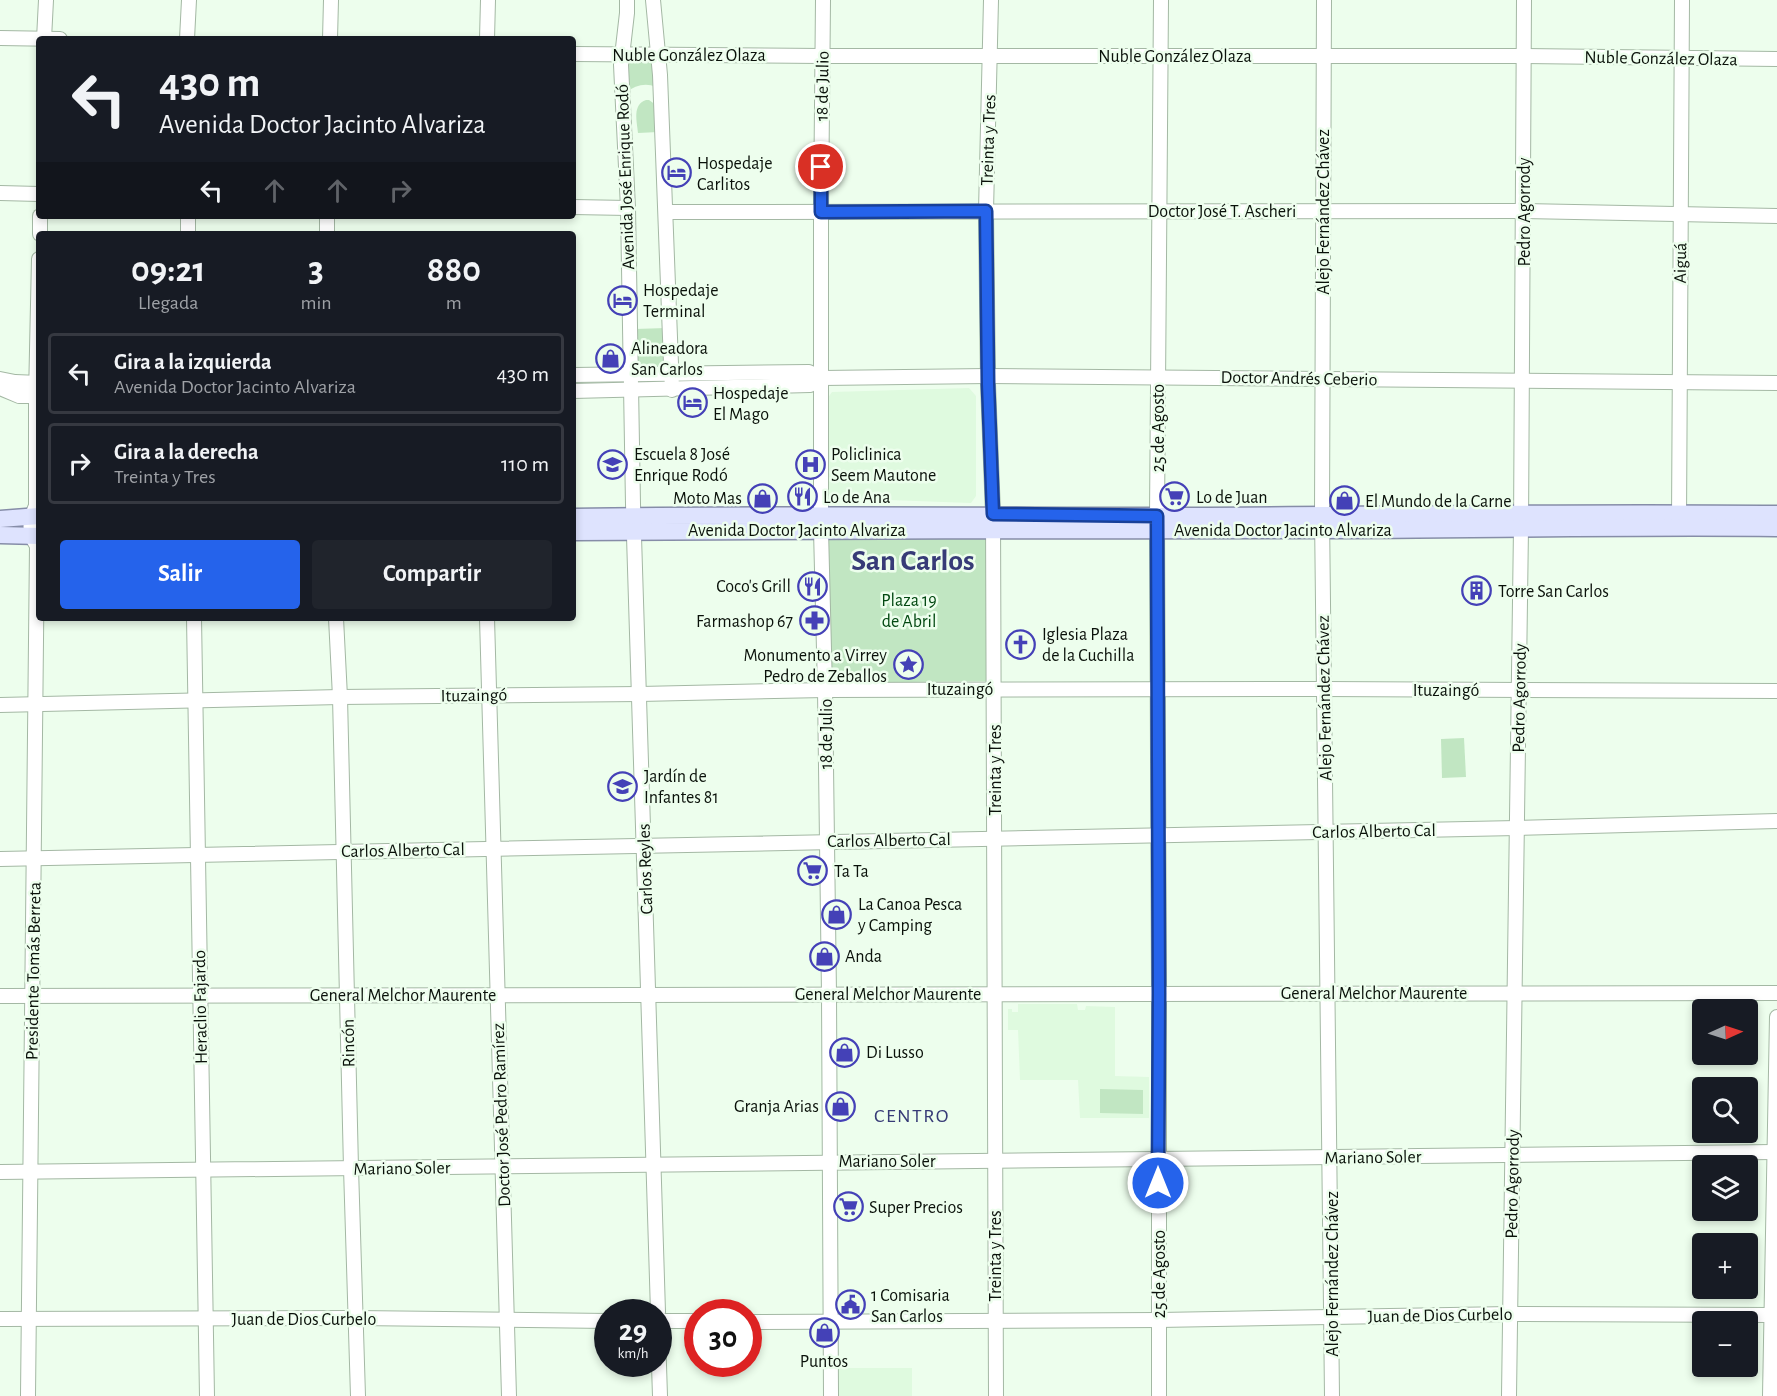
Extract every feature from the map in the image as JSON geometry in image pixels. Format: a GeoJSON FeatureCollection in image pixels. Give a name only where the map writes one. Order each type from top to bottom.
{"type":"FeatureCollection","features":[{"type":"Feature","properties":{"kind":"main road"},"geometry":{"type":"LineString","coordinates":[[0,519],[36,512]]}},
{"type":"Feature","properties":{"kind":"main road","name":"Avenida Doctor Jacinto Alvariza"},"geometry":{"type":"LineString","coordinates":[[576,532],[634,524],[1679,520],[1777,514]]}},
{"type":"Feature","properties":{"kind":"main road","name":"Avenida Doctor Jacinto Alvariza"},"geometry":{"type":"LineString","coordinates":[[576,517],[634,524]]}},
{"type":"Feature","properties":{"kind":"main road","name":"Avenida Doctor Jacinto Alvariza"},"geometry":{"type":"LineString","coordinates":[[1679,520],[1777,528]]}},
{"type":"Feature","properties":{"kind":"main road"},"geometry":{"type":"LineString","coordinates":[[0,535],[36,541]]}},
{"type":"Feature","properties":{"kind":"street"},"geometry":{"type":"LineString","coordinates":[[44,36],[45,0]]}},
{"type":"Feature","properties":{"kind":"street"},"geometry":{"type":"LineString","coordinates":[[187,36],[189,0]]}},
{"type":"Feature","properties":{"kind":"street"},"geometry":{"type":"LineString","coordinates":[[330,0],[330,36]]}},
{"type":"Feature","properties":{"kind":"street"},"geometry":{"type":"LineString","coordinates":[[487,36],[488,0]]}},
{"type":"Feature","properties":{"kind":"street","name":"Avenida José Enrique Rodó"},"geometry":{"type":"LineString","coordinates":[[627,0],[621,55],[628,208],[631,390]]}},
{"type":"Feature","properties":{"kind":"street"},"geometry":{"type":"LineString","coordinates":[[653,0],[659,54],[672,390]]}},
{"type":"Feature","properties":{"kind":"street","name":"18 de Julio"},"geometry":{"type":"LineString","coordinates":[[823,0],[821,522],[831,1162],[831,1396]]}},
{"type":"Feature","properties":{"kind":"street","name":"Treinta y Tres"},"geometry":{"type":"LineString","coordinates":[[991,0],[986,211],[993,522],[996,1396]]}},
{"type":"Feature","properties":{"kind":"street","name":"25 de Agosto"},"geometry":{"type":"LineString","coordinates":[[1159,1396],[1157,523],[1161,0]]}},
{"type":"Feature","properties":{"kind":"street","name":"Alejo Fernández Chávez"},"geometry":{"type":"LineString","coordinates":[[1324,0],[1322,523],[1332,1396]]}},
{"type":"Feature","properties":{"kind":"street","name":"Pedro Agorrody"},"geometry":{"type":"LineString","coordinates":[[1509,1396],[1521,521],[1524,0]]}},
{"type":"Feature","properties":{"kind":"street","name":"Aiguá"},"geometry":{"type":"LineString","coordinates":[[1679,520],[1682,0]]}},
{"type":"Feature","properties":{"kind":"street"},"geometry":{"type":"LineString","coordinates":[[0,38],[36,39]]}},
{"type":"Feature","properties":{"kind":"street","name":"Nuble González Olaza"},"geometry":{"type":"LineString","coordinates":[[576,54],[1525,56],[1777,59]]}},
{"type":"Feature","properties":{"kind":"street"},"geometry":{"type":"LineString","coordinates":[[0,193],[36,194]]}},
{"type":"Feature","properties":{"kind":"street"},"geometry":{"type":"LineString","coordinates":[[576,207],[628,208]]}},
{"type":"Feature","properties":{"kind":"street","name":"Doctor José T. Ascheri"},"geometry":{"type":"LineString","coordinates":[[666,212],[1524,211],[1777,216]]}},
{"type":"Feature","properties":{"kind":"street","name":"Doctor Andrés Ceberio"},"geometry":{"type":"LineString","coordinates":[[576,375],[809,372],[822,378],[1158,376],[1777,383]]}},
{"type":"Feature","properties":{"kind":"street","name":"Doctor Andrés Ceberio"},"geometry":{"type":"LineString","coordinates":[[576,391],[810,385],[822,378]]}},
{"type":"Feature","properties":{"kind":"street"},"geometry":{"type":"LineString","coordinates":[[0,379],[36,389]]}},
{"type":"Feature","properties":{"kind":"street"},"geometry":{"type":"LineString","coordinates":[[0,388],[19,396],[36,389]]}},
{"type":"Feature","properties":{"kind":"street","name":"Carlos Reyles"},"geometry":{"type":"LineString","coordinates":[[631,390],[658,1299]]}},
{"type":"Feature","properties":{"kind":"street","name":"Presidente Tomás Berreta"},"geometry":{"type":"LineString","coordinates":[[28,1396],[36,512]]}},
{"type":"Feature","properties":{"kind":"street","name":"Heraclio Fajardo"},"geometry":{"type":"LineString","coordinates":[[194,621],[207,1396]]}},
{"type":"Feature","properties":{"kind":"street","name":"Rincón"},"geometry":{"type":"LineString","coordinates":[[336,621],[358,1396]]}},
{"type":"Feature","properties":{"kind":"street","name":"Doctor José Pedro Ramírez"},"geometry":{"type":"LineString","coordinates":[[487,621],[510,1396]]}},
{"type":"Feature","properties":{"kind":"street","name":"Ituzaingó"},"geometry":{"type":"LineString","coordinates":[[0,705],[340,697],[825,690],[1777,691]]}},
{"type":"Feature","properties":{"kind":"street","name":"Carlos Alberto Cal"},"geometry":{"type":"LineString","coordinates":[[0,859],[1777,821]]}},
{"type":"Feature","properties":{"kind":"street","name":"General Melchor Maurente"},"geometry":{"type":"LineString","coordinates":[[0,996],[1777,993]]}},
{"type":"Feature","properties":{"kind":"street"},"geometry":{"type":"LineString","coordinates":[[1770,1396],[1777,1017]]}},
{"type":"Feature","properties":{"kind":"street","name":"Mariano Soler"},"geometry":{"type":"LineString","coordinates":[[0,1172],[1775,1152]]}},
{"type":"Feature","properties":{"kind":"street","name":"Juan de Dios Curbelo"},"geometry":{"type":"LineString","coordinates":[[762,1322],[1159,1320],[1510,1314],[1772,1315]]}},
{"type":"Feature","properties":{"kind":"street","name":"Juan de Dios Curbelo"},"geometry":{"type":"LineString","coordinates":[[0,1319],[356,1318],[594,1321]]}},
{"type":"Feature","properties":{"kind":"street"},"geometry":{"type":"LineString","coordinates":[[659,1377],[660,1396]]}},
{"type":"Feature","properties":{"kind":"shaded area"},"geometry":{"type":"Polygon","coordinates":[[[969,388],[976,396],[976,496],[971,503],[833,498],[829,494],[827,399],[832,392],[969,388]]]}},
{"type":"Feature","properties":{"kind":"shaded area"},"geometry":{"type":"Polygon","coordinates":[[[1018,1004],[1077,1004],[1078,1010],[1085,1010],[1086,1006],[1115,1007],[1115,1076],[1149,1077],[1149,1118],[1080,1118],[1078,1080],[1020,1080],[1018,1030],[1008,1030],[1008,1009],[1018,1012],[1018,1004]]]}},
{"type":"Feature","properties":{"kind":"shaded area"},"geometry":{"type":"Polygon","coordinates":[[[837,1368],[912,1368],[912,1396],[838,1396],[837,1368]]]}},
{"type":"Feature","properties":{"kind":"green space"},"geometry":{"type":"Polygon","coordinates":[[[649,60],[654,68],[656,87],[640,85],[626,92],[626,61],[649,60]]]}},
{"type":"Feature","properties":{"kind":"green space"},"geometry":{"type":"Polygon","coordinates":[[[646,100],[656,105],[658,132],[638,133],[637,109],[646,100]]]}},
{"type":"Feature","properties":{"kind":"green space"},"geometry":{"type":"Polygon","coordinates":[[[666,328],[668,369],[642,369],[636,363],[635,329],[666,328]]]}},
{"type":"Feature","properties":{"kind":"green space","name":"Plaza 19 de Abril"},"geometry":{"type":"Polygon","coordinates":[[[990,537],[990,681],[830,683],[827,538],[990,537]]]}},
{"type":"Feature","properties":{"kind":"green space"},"geometry":{"type":"Polygon","coordinates":[[[1464,738],[1466,777],[1442,778],[1441,739],[1464,738]]]}},
{"type":"Feature","properties":{"kind":"green space"},"geometry":{"type":"Polygon","coordinates":[[[1100,1089],[1143,1090],[1143,1114],[1100,1113],[1100,1089]]]}},
{"type":"Feature","properties":{"kind":"place","name":"Hospedaje Carlitos"},"geometry":{"type":"Point","coordinates":[676,173]}},
{"type":"Feature","properties":{"kind":"place","name":"Hospedaje Terminal"},"geometry":{"type":"Point","coordinates":[622,300]}},
{"type":"Feature","properties":{"kind":"place","name":"Alineadora San Carlos"},"geometry":{"type":"Point","coordinates":[610,358]}},
{"type":"Feature","properties":{"kind":"place","name":"Hospedaje El Mago"},"geometry":{"type":"Point","coordinates":[692,403]}},
{"type":"Feature","properties":{"kind":"place","name":"Escuela 8 José Enrique Rodó"},"geometry":{"type":"Point","coordinates":[613,464]}},
{"type":"Feature","properties":{"kind":"place","name":"Policlinica Seem Mautone"},"geometry":{"type":"Point","coordinates":[810,464]}},
{"type":"Feature","properties":{"kind":"place","name":"Lo de Ana"},"geometry":{"type":"Point","coordinates":[802,497]}},
{"type":"Feature","properties":{"kind":"place","name":"Lo de Juan"},"geometry":{"type":"Point","coordinates":[1175,497]}},
{"type":"Feature","properties":{"kind":"place","name":"Moto Mas"},"geometry":{"type":"Point","coordinates":[763,498]}},
{"type":"Feature","properties":{"kind":"place","name":"El Mundo de la Carne"},"geometry":{"type":"Point","coordinates":[1344,501]}},
{"type":"Feature","properties":{"kind":"place","name":"Coco's Grill"},"geometry":{"type":"Point","coordinates":[812,586]}},
{"type":"Feature","properties":{"kind":"place","name":"Torre San Carlos"},"geometry":{"type":"Point","coordinates":[1477,591]}},
{"type":"Feature","properties":{"kind":"place","name":"Farmashop 67"},"geometry":{"type":"Point","coordinates":[814,621]}},
{"type":"Feature","properties":{"kind":"place","name":"Iglesia Plaza de la Cuchilla"},"geometry":{"type":"Point","coordinates":[1021,644]}},
{"type":"Feature","properties":{"kind":"place","name":"Monumento a Virrey Pedro de Zeballos"},"geometry":{"type":"Point","coordinates":[908,665]}},
{"type":"Feature","properties":{"kind":"place","name":"Jardín de Infantes 81"},"geometry":{"type":"Point","coordinates":[623,786]}},
{"type":"Feature","properties":{"kind":"place","name":"Ta Ta"},"geometry":{"type":"Point","coordinates":[813,871]}},
{"type":"Feature","properties":{"kind":"place","name":"La Canoa Pesca y Camping"},"geometry":{"type":"Point","coordinates":[837,914]}},
{"type":"Feature","properties":{"kind":"place","name":"Anda"},"geometry":{"type":"Point","coordinates":[824,956]}},
{"type":"Feature","properties":{"kind":"place","name":"Di Lusso"},"geometry":{"type":"Point","coordinates":[845,1052]}},
{"type":"Feature","properties":{"kind":"place","name":"Granja Arias"},"geometry":{"type":"Point","coordinates":[840,1106]}},
{"type":"Feature","properties":{"kind":"place","name":"Super Precios"},"geometry":{"type":"Point","coordinates":[848,1207]}},
{"type":"Feature","properties":{"kind":"place","name":"1 Comisaria San Carlos"},"geometry":{"type":"Point","coordinates":[850,1305]}},
{"type":"Feature","properties":{"kind":"place","name":"Puntos"},"geometry":{"type":"Point","coordinates":[824,1332]}},
{"type":"Feature","properties":{"kind":"district","name":"San Carlos"},"geometry":{"type":"Point","coordinates":[913,560]}},
{"type":"Feature","properties":{"kind":"district","name":"CENTRO"},"geometry":{"type":"Point","coordinates":[912,1115]}},
{"type":"Feature","properties":{"kind":"route"},"geometry":{"type":"LineString","coordinates":[[821,167],[821,212],[986,211],[988,384],[993,514],[1157,516],[1158,1183]]}}]}
